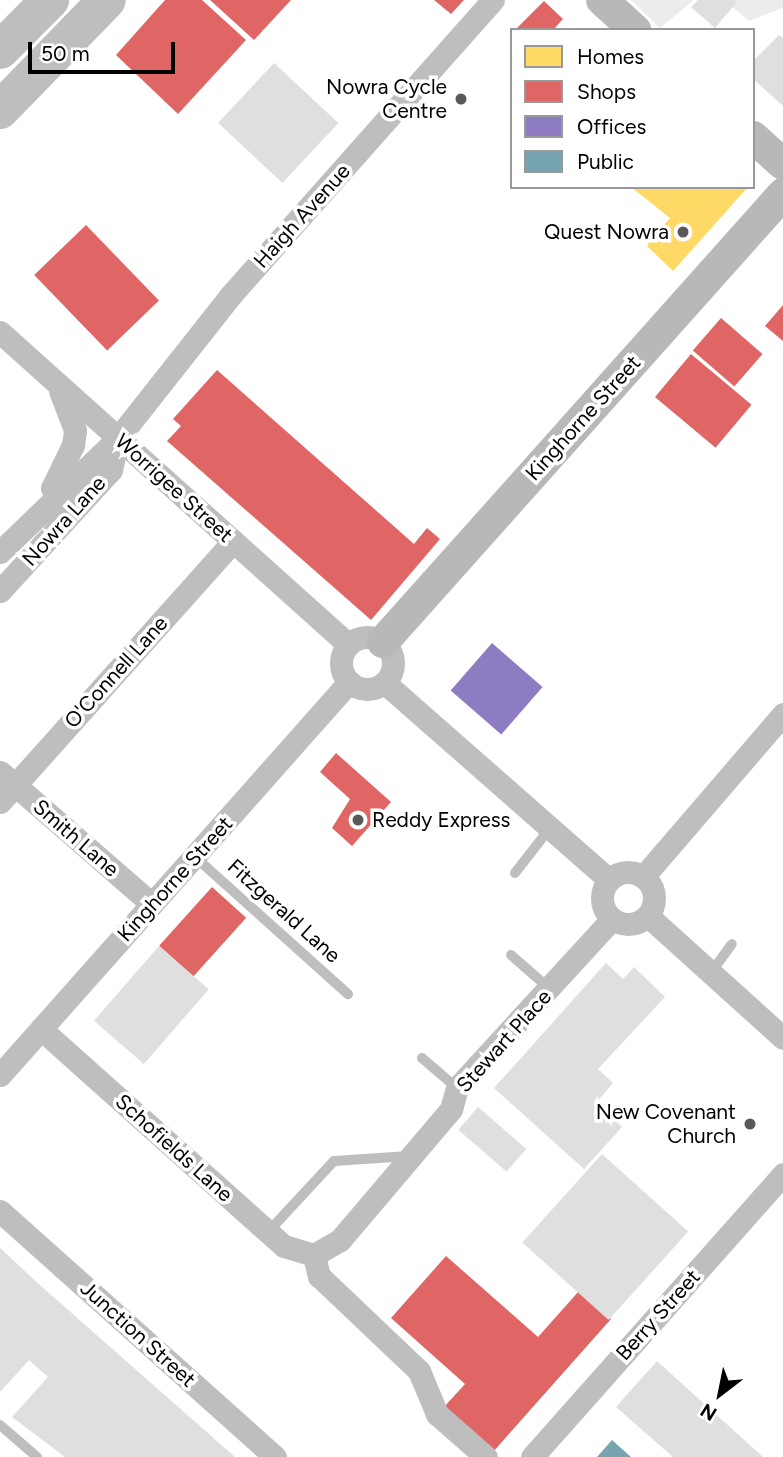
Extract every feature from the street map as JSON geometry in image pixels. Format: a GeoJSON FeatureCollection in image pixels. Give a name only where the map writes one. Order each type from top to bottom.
{"type":"FeatureCollection","features":[{"type":"Feature","properties":{"kind":"highway"},"geometry":{"type":"LineString","coordinates":[[0,50],[50,0]]}},
{"type":"Feature","properties":{"kind":"highway"},"geometry":{"type":"LineString","coordinates":[[0,110],[107,0]]}},
{"type":"Feature","properties":{"kind":"street","name":"Haigh Avenue"},"geometry":{"type":"LineString","coordinates":[[118,438],[230,296],[493,0]]}},
{"type":"Feature","properties":{"kind":"street"},"geometry":{"type":"LineString","coordinates":[[603,0],[633,28]]}},
{"type":"Feature","properties":{"kind":"street"},"geometry":{"type":"LineString","coordinates":[[755,138],[783,163]]}},
{"type":"Feature","properties":{"kind":"street","name":"Kinghorne Street"},"geometry":{"type":"LineString","coordinates":[[383,642],[783,194]]}},
{"type":"Feature","properties":{"kind":"street","name":"Worrigee Street"},"geometry":{"type":"LineString","coordinates":[[0,332],[348,645]]}},
{"type":"Feature","properties":{"kind":"street","name":"Nowra Lane"},"geometry":{"type":"LineString","coordinates":[[40,509],[74,445],[71,415],[56,382]]}},
{"type":"Feature","properties":{"kind":"street","name":"Nowra Lane"},"geometry":{"type":"LineString","coordinates":[[0,552],[40,509],[118,438]]}},
{"type":"Feature","properties":{"kind":"street","name":"Nowra Lane"},"geometry":{"type":"LineString","coordinates":[[3,585],[111,470],[118,438]]}},
{"type":"Feature","properties":{"kind":"street","name":"O'Connell Lane"},"geometry":{"type":"LineString","coordinates":[[0,802],[8,778],[233,541]]}},
{"type":"Feature","properties":{"kind":"street"},"geometry":{"type":"LineString","coordinates":[[361,637],[383,642],[393,662],[385,683],[371,690],[349,682],[340,664],[348,645],[361,637]]}},
{"type":"Feature","properties":{"kind":"street","name":"Kinghorne Street"},"geometry":{"type":"LineString","coordinates":[[0,1075],[349,682]]}},
{"type":"Feature","properties":{"kind":"street"},"geometry":{"type":"LineString","coordinates":[[385,683],[609,880]]}},
{"type":"Feature","properties":{"kind":"street"},"geometry":{"type":"LineString","coordinates":[[643,877],[783,714]]}},
{"type":"Feature","properties":{"kind":"street","name":"Smith Lane"},"geometry":{"type":"LineString","coordinates":[[8,778],[152,904]]}},
{"type":"Feature","properties":{"kind":"street"},"geometry":{"type":"LineString","coordinates":[[629,872],[643,877],[654,890],[648,916],[627,925],[612,919],[602,900],[609,880],[629,872]]}},
{"type":"Feature","properties":{"kind":"street"},"geometry":{"type":"LineString","coordinates":[[648,916],[783,1038]]}},
{"type":"Feature","properties":{"kind":"street","name":"Stewart Place"},"geometry":{"type":"LineString","coordinates":[[314,1255],[340,1240],[451,1109],[457,1088],[612,919]]}},
{"type":"Feature","properties":{"kind":"street","name":"Schofields Lane"},"geometry":{"type":"LineString","coordinates":[[41,1029],[268,1232],[290,1250],[314,1255]]}},
{"type":"Feature","properties":{"kind":"street","name":"Berry Street"},"geometry":{"type":"LineString","coordinates":[[532,1457],[783,1174]]}},
{"type":"Feature","properties":{"kind":"street","name":"Junction Street"},"geometry":{"type":"LineString","coordinates":[[0,1211],[275,1457]]}},
{"type":"Feature","properties":{"kind":"street"},"geometry":{"type":"LineString","coordinates":[[314,1255],[318,1276],[419,1371],[437,1414],[486,1457]]}},
{"type":"Feature","properties":{"kind":"lane"},"geometry":{"type":"LineString","coordinates":[[515,873],[550,828]]}},
{"type":"Feature","properties":{"kind":"lane","name":"Fitzgerald Lane"},"geometry":{"type":"LineString","coordinates":[[194,856],[348,994]]}},
{"type":"Feature","properties":{"kind":"lane"},"geometry":{"type":"LineString","coordinates":[[710,974],[732,944]]}},
{"type":"Feature","properties":{"kind":"lane"},"geometry":{"type":"LineString","coordinates":[[511,955],[550,989]]}},
{"type":"Feature","properties":{"kind":"lane"},"geometry":{"type":"LineString","coordinates":[[422,1058],[457,1088]]}},
{"type":"Feature","properties":{"kind":"lane"},"geometry":{"type":"LineString","coordinates":[[268,1232],[334,1161],[411,1156]]}},
{"type":"Feature","properties":{"kind":"lane"},"geometry":{"type":"LineString","coordinates":[[0,1425],[37,1457]]}},
{"type":"Feature","properties":{"kind":"shaded area"},"geometry":{"type":"Polygon","coordinates":[[[631,0],[694,0],[660,28],[631,0]]]}},
{"type":"Feature","properties":{"kind":"shaded area"},"geometry":{"type":"Polygon","coordinates":[[[724,0],[783,0],[783,8],[749,21],[724,0]]]}},
{"type":"Feature","properties":{"kind":"building: Homes","name":"Quest Nowra"},"geometry":{"type":"Polygon","coordinates":[[[634,189],[746,189],[673,271],[646,245],[670,218],[634,189]]]}},
{"type":"Feature","properties":{"kind":"building: Shops"},"geometry":{"type":"Polygon","coordinates":[[[165,0],[202,0],[246,40],[178,114],[116,55],[165,0]]]}},
{"type":"Feature","properties":{"kind":"building: Shops"},"geometry":{"type":"Polygon","coordinates":[[[210,0],[291,0],[254,40],[210,0]]]}},
{"type":"Feature","properties":{"kind":"building: Shops"},"geometry":{"type":"Polygon","coordinates":[[[434,0],[464,0],[451,14],[434,0]]]}},
{"type":"Feature","properties":{"kind":"building: Shops"},"geometry":{"type":"Polygon","coordinates":[[[544,1],[563,19],[555,28],[517,28],[544,1]]]}},
{"type":"Feature","properties":{"kind":"building: Shops"},"geometry":{"type":"Polygon","coordinates":[[[86,225],[159,301],[107,351],[34,275],[86,225]]]}},
{"type":"Feature","properties":{"kind":"building: Shops"},"geometry":{"type":"Polygon","coordinates":[[[783,305],[783,341],[765,326],[783,305]]]}},
{"type":"Feature","properties":{"kind":"building: Shops"},"geometry":{"type":"Polygon","coordinates":[[[721,318],[763,354],[734,387],[693,350],[721,318]]]}},
{"type":"Feature","properties":{"kind":"building: Shops"},"geometry":{"type":"Polygon","coordinates":[[[691,354],[752,405],[716,448],[655,397],[691,354]]]}},
{"type":"Feature","properties":{"kind":"building: Shops"},"geometry":{"type":"Polygon","coordinates":[[[217,370],[414,544],[427,528],[440,539],[371,620],[167,441],[181,426],[173,419],[217,370]]]}},
{"type":"Feature","properties":{"kind":"building: Shops","name":"Reddy Express"},"geometry":{"type":"Polygon","coordinates":[[[336,753],[391,802],[352,846],[332,828],[350,799],[320,772],[336,753]]]}},
{"type":"Feature","properties":{"kind":"building: Shops"},"geometry":{"type":"Polygon","coordinates":[[[212,887],[246,918],[193,976],[159,946],[212,887]]]}},
{"type":"Feature","properties":{"kind":"building: Shops"},"geometry":{"type":"Polygon","coordinates":[[[446,1256],[538,1337],[579,1291],[611,1319],[493,1452],[444,1407],[465,1384],[391,1318],[446,1256]]]}},
{"type":"Feature","properties":{"kind":"building: Offices"},"geometry":{"type":"Polygon","coordinates":[[[492,643],[543,687],[501,735],[451,691],[492,643]]]}},
{"type":"Feature","properties":{"kind":"building: Public"},"geometry":{"type":"Polygon","coordinates":[[[612,1440],[631,1457],[597,1457],[612,1440]]]}},
{"type":"Feature","properties":{"kind":"building: Other"},"geometry":{"type":"Polygon","coordinates":[[[698,0],[737,2],[715,28],[691,7],[698,0]]]}},
{"type":"Feature","properties":{"kind":"building: Other"},"geometry":{"type":"Polygon","coordinates":[[[779,35],[783,38],[783,106],[755,81],[755,59],[779,35]]]}},
{"type":"Feature","properties":{"kind":"building: Other"},"geometry":{"type":"Polygon","coordinates":[[[274,63],[338,123],[282,183],[218,123],[274,63]]]}},
{"type":"Feature","properties":{"kind":"building: Other"},"geometry":{"type":"Polygon","coordinates":[[[159,946],[209,989],[144,1064],[94,1021],[159,946]]]}},
{"type":"Feature","properties":{"kind":"building: Other"},"geometry":{"type":"Polygon","coordinates":[[[606,963],[623,979],[634,967],[665,997],[598,1069],[613,1083],[596,1103],[622,1127],[584,1169],[494,1088],[606,963]]]}},
{"type":"Feature","properties":{"kind":"building: Other"},"geometry":{"type":"Polygon","coordinates":[[[478,1107],[526,1149],[507,1172],[458,1130],[478,1107]]]}},
{"type":"Feature","properties":{"kind":"building: Other"},"geometry":{"type":"Polygon","coordinates":[[[602,1154],[688,1232],[609,1320],[522,1242],[602,1154]]]}},
{"type":"Feature","properties":{"kind":"building: Other"},"geometry":{"type":"Polygon","coordinates":[[[0,1248],[235,1457],[65,1457],[12,1417],[48,1377],[29,1360],[0,1392],[0,1248]]]}},
{"type":"Feature","properties":{"kind":"building: Other"},"geometry":{"type":"Polygon","coordinates":[[[657,1361],[763,1457],[673,1457],[616,1407],[657,1361]]]}},
{"type":"Feature","properties":{"kind":"place","name":"Nowra Cycle Centre"},"geometry":{"type":"Point","coordinates":[461,99]}},
{"type":"Feature","properties":{"kind":"place","name":"Quest Nowra"},"geometry":{"type":"Point","coordinates":[683,232]}},
{"type":"Feature","properties":{"kind":"place","name":"Reddy Express"},"geometry":{"type":"Point","coordinates":[358,820]}},
{"type":"Feature","properties":{"kind":"place","name":"New Covenant Church"},"geometry":{"type":"Point","coordinates":[750,1124]}}]}
